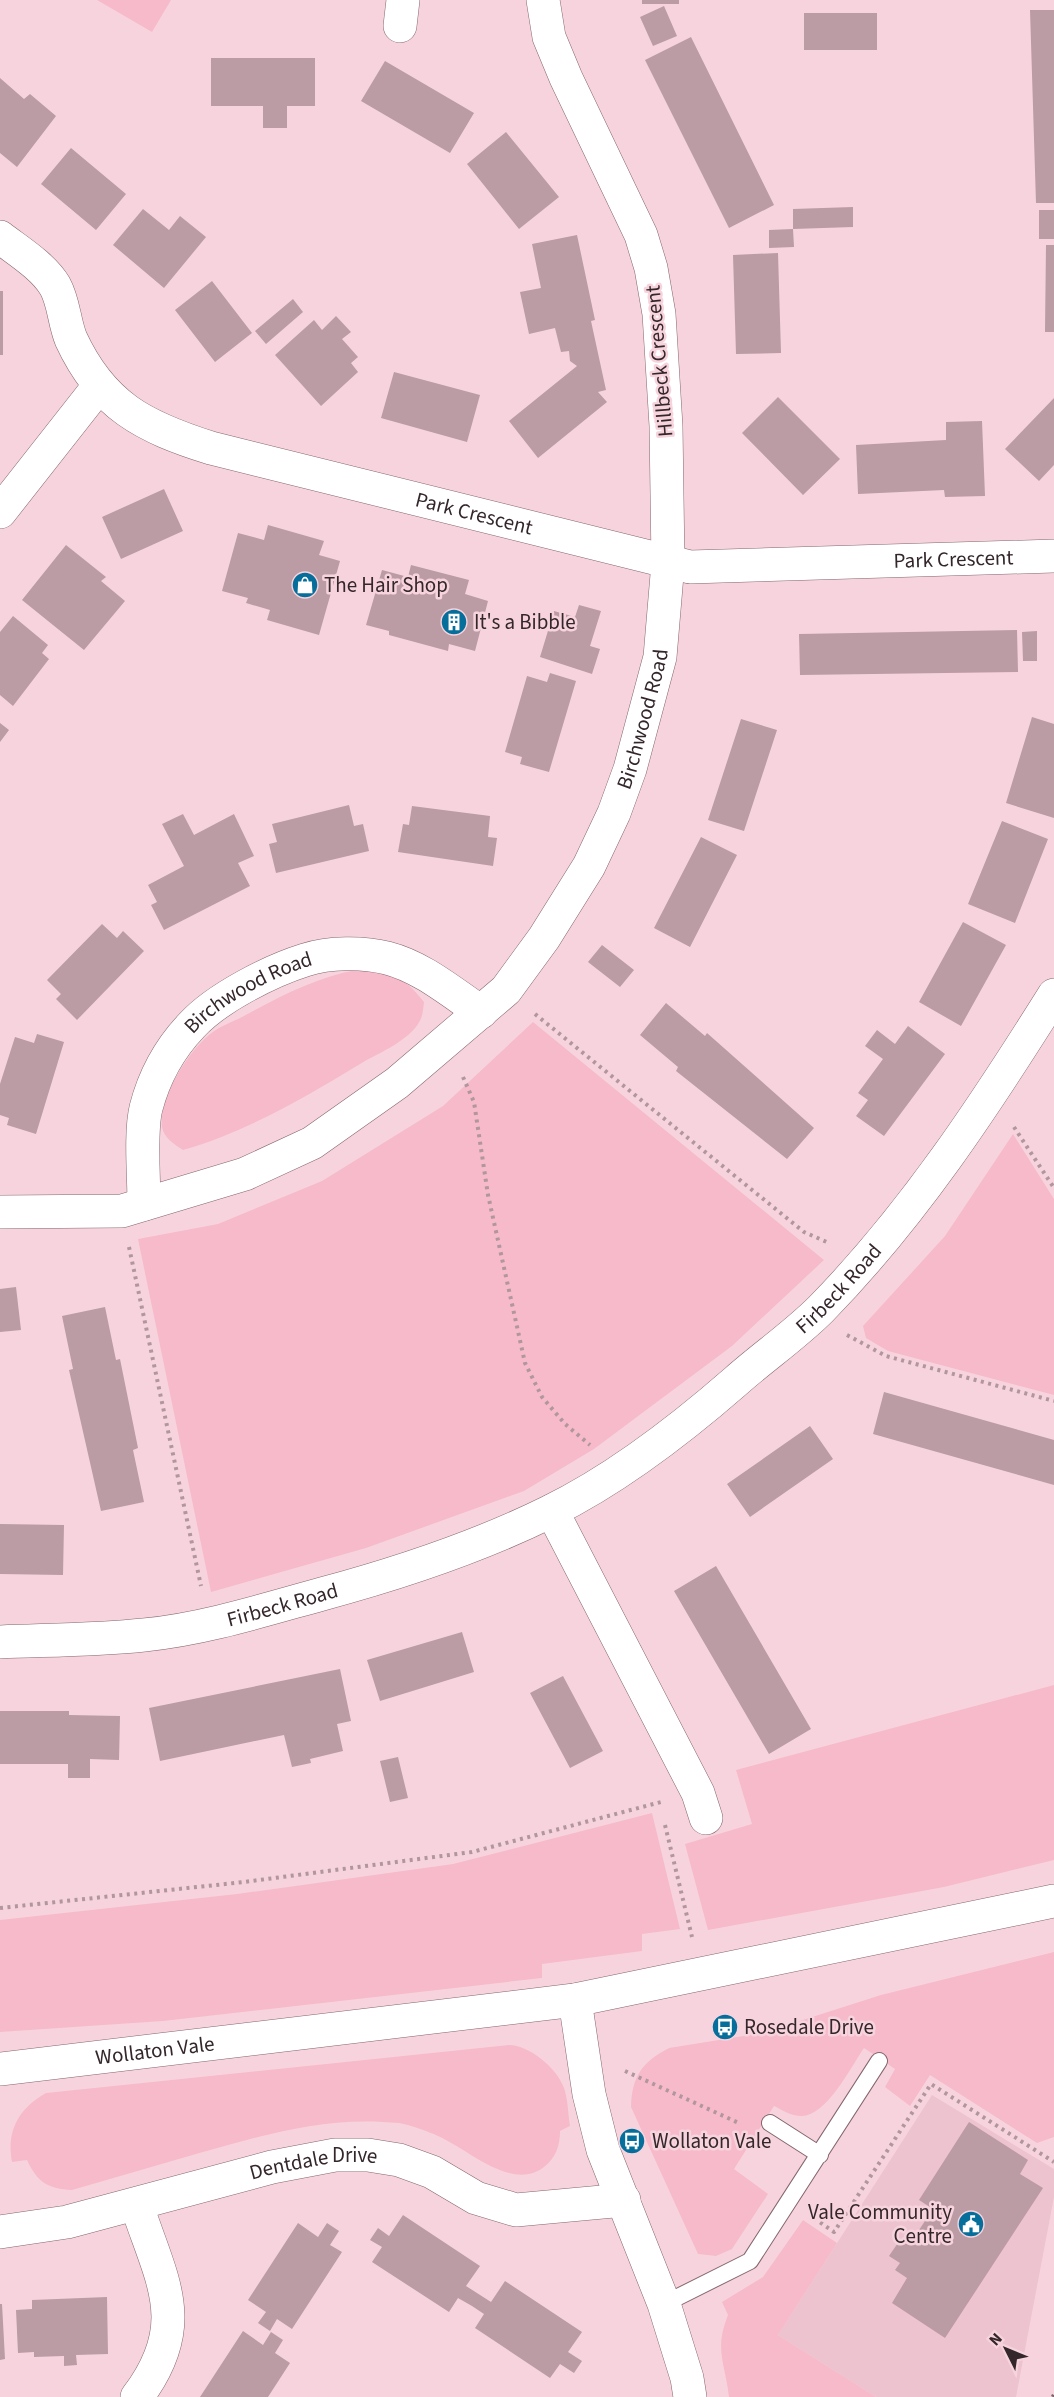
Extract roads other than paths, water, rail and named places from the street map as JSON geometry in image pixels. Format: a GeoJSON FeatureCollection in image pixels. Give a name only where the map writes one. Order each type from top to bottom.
{"type":"FeatureCollection","features":[{"type":"Feature","properties":{"kind":"street","name":"Hillbeck Crescent"},"geometry":{"type":"LineString","coordinates":[[543,0],[553,47],[641,236],[651,268],[659,314],[666,426],[668,564]]}},
{"type":"Feature","properties":{"kind":"street","name":"Park Crescent"},"geometry":{"type":"LineString","coordinates":[[0,237],[42,271],[55,286],[70,336],[84,365],[99,386],[134,416],[163,433],[211,448],[668,564],[690,567],[1054,555]]}},
{"type":"Feature","properties":{"kind":"street"},"geometry":{"type":"LineString","coordinates":[[0,512],[99,386]]}},
{"type":"Feature","properties":{"kind":"street","name":"Birchwood Road"},"geometry":{"type":"LineString","coordinates":[[0,1212],[133,1207],[245,1174],[312,1143],[397,1083],[506,990],[544,938],[589,866],[614,813],[637,747],[660,657],[668,564]]}},
{"type":"Feature","properties":{"kind":"street","name":"Birchwood Road"},"geometry":{"type":"LineString","coordinates":[[133,1207],[145,1111],[155,1079],[169,1052],[193,1024],[225,999],[306,959],[353,954],[386,957],[413,967],[481,1012]]}},
{"type":"Feature","properties":{"kind":"street","name":"Firbeck Road"},"geometry":{"type":"LineString","coordinates":[[0,1642],[144,1635],[210,1623],[380,1579],[468,1548],[552,1511],[617,1471],[694,1417],[818,1311],[853,1274],[937,1172],[990,1097],[1054,994]]}},
{"type":"Feature","properties":{"kind":"street"},"geometry":{"type":"LineString","coordinates":[[552,1511],[702,1805]]}},
{"type":"Feature","properties":{"kind":"street","name":"Wollaton Vale"},"geometry":{"type":"LineString","coordinates":[[0,2069],[575,2000],[1054,1901]]}},
{"type":"Feature","properties":{"kind":"street"},"geometry":{"type":"LineString","coordinates":[[575,2000],[589,2094],[603,2150],[664,2304],[687,2378],[690,2397]]}},
{"type":"Feature","properties":{"kind":"street","name":"Dentdale Drive"},"geometry":{"type":"LineString","coordinates":[[0,2232],[68,2222],[136,2206],[272,2167],[335,2155],[368,2155],[399,2160],[432,2172],[476,2198],[516,2210],[624,2200]]}},
{"type":"Feature","properties":{"kind":"street"},"geometry":{"type":"LineString","coordinates":[[136,2206],[170,2313],[168,2337],[161,2357],[137,2397]]}},
{"type":"Feature","properties":{"kind":"lane"},"geometry":{"type":"LineString","coordinates":[[664,2304],[750,2261],[820,2156],[879,2061]]}},
{"type":"Feature","properties":{"kind":"lane"},"geometry":{"type":"LineString","coordinates":[[770,2123],[820,2156]]}},
{"type":"Feature","properties":{"kind":"place","name":"The Hair Shop"},"geometry":{"type":"Point","coordinates":[305,585]}},
{"type":"Feature","properties":{"kind":"place","name":"It's a Bibble"},"geometry":{"type":"Point","coordinates":[454,622]}},
{"type":"Feature","properties":{"kind":"place","name":"Rosedale Drive"},"geometry":{"type":"Point","coordinates":[725,2027]}},
{"type":"Feature","properties":{"kind":"place","name":"Wollaton Vale"},"geometry":{"type":"Point","coordinates":[632,2141]}},
{"type":"Feature","properties":{"kind":"place","name":"Vale Community Centre"},"geometry":{"type":"Point","coordinates":[971,2224]}}]}
